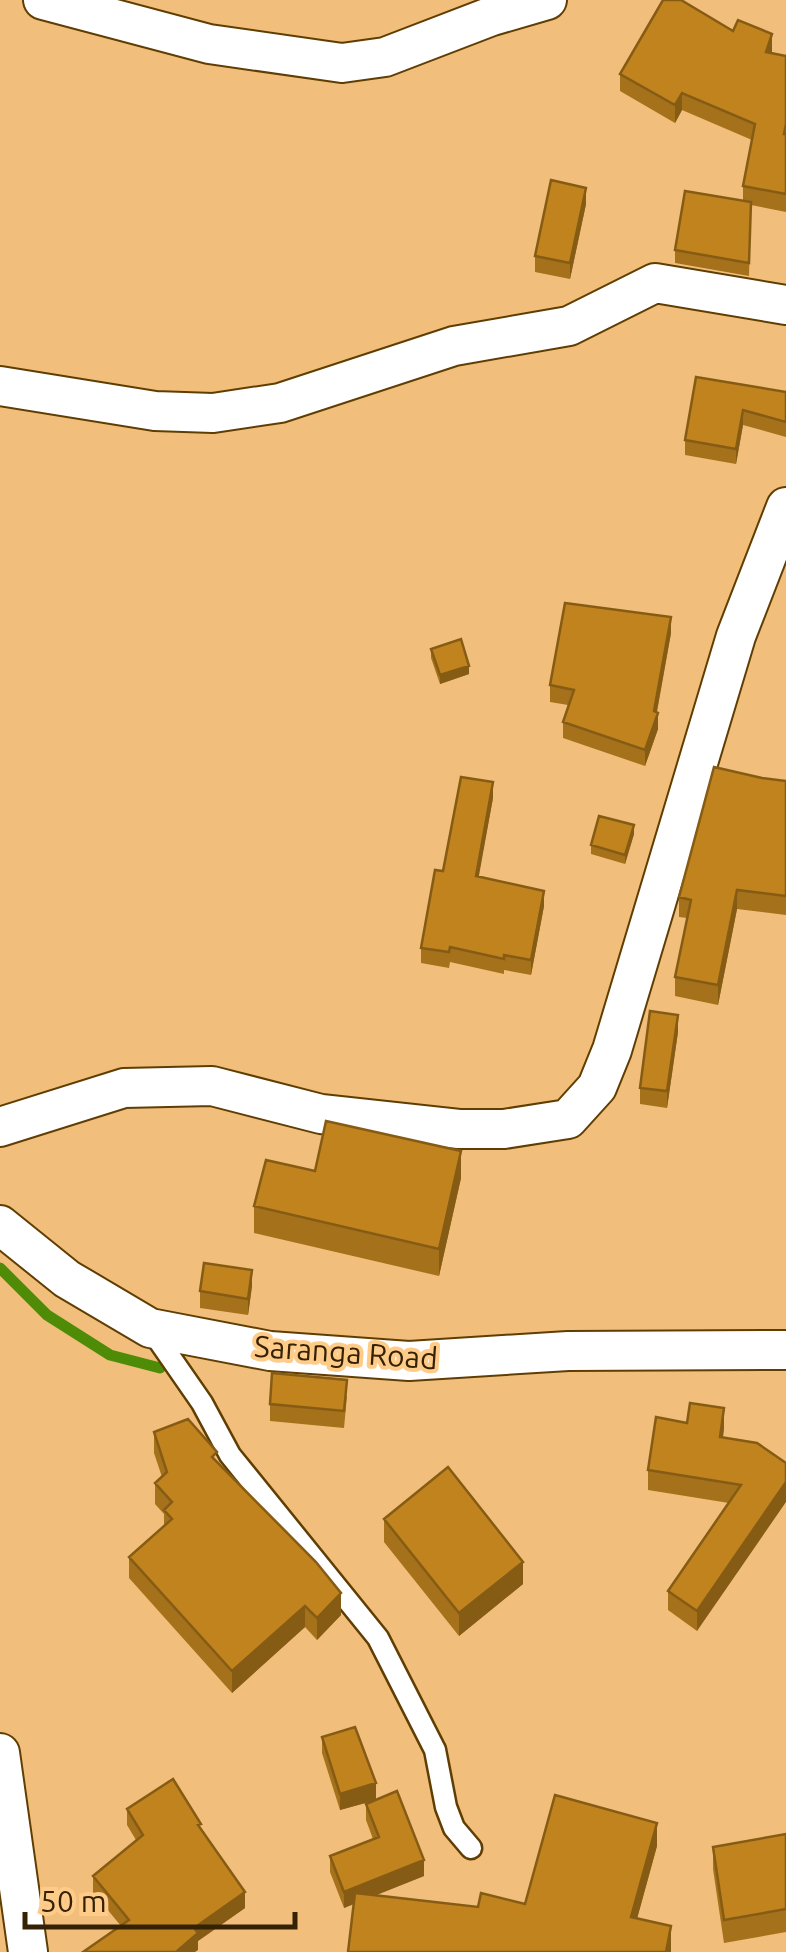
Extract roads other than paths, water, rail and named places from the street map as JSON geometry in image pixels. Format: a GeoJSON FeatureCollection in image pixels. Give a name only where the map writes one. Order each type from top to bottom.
{"type":"FeatureCollection","features":[{"type":"Feature","properties":{"kind":"street"},"geometry":{"type":"LineString","coordinates":[[42,0],[209,44],[342,63],[386,57],[492,16],[546,0]]}},
{"type":"Feature","properties":{"kind":"street"},"geometry":{"type":"LineString","coordinates":[[0,386],[155,411],[212,414],[280,403],[454,346],[569,326],[655,283],[786,306]]}},
{"type":"Feature","properties":{"kind":"street"},"geometry":{"type":"LineString","coordinates":[[0,1127],[124,1088],[212,1086],[321,1114],[459,1129],[504,1129],[568,1119],[598,1087],[612,1050],[736,636],[786,507]]}},
{"type":"Feature","properties":{"kind":"street","name":"Saranga Road"},"geometry":{"type":"LineString","coordinates":[[0,1225],[67,1279],[150,1328],[270,1351],[409,1361],[568,1350],[786,1350]]}},
{"type":"Feature","properties":{"kind":"street"},"geometry":{"type":"LineString","coordinates":[[0,1753],[28,1952]]}},
{"type":"Feature","properties":{"kind":"lane"},"geometry":{"type":"LineString","coordinates":[[150,1328],[202,1404],[230,1455],[378,1638],[434,1750],[454,1828],[470,1848]]}},
{"type":"Feature","properties":{"kind":"waterway"},"geometry":{"type":"LineString","coordinates":[[0,1268],[47,1315],[110,1355],[160,1368]]}}]}
